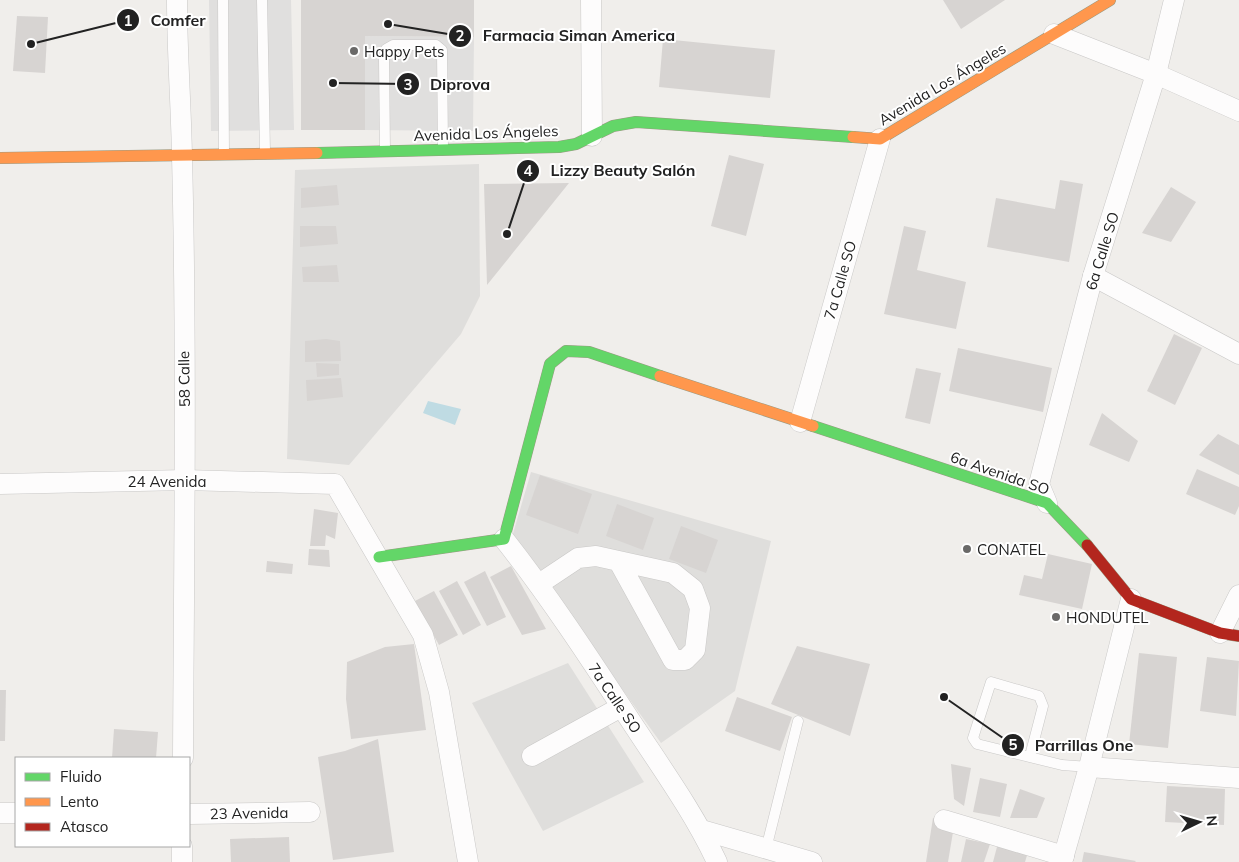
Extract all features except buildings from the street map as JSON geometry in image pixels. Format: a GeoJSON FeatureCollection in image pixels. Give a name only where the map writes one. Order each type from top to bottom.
{"type":"FeatureCollection","features":[{"type":"Feature","properties":{"kind":"street","name":"58 Calle"},"geometry":{"type":"LineString","coordinates":[[177,0],[177,64],[182,155],[185,480],[183,757]]}},
{"type":"Feature","properties":{"kind":"street"},"geometry":{"type":"LineString","coordinates":[[591,0],[592,136]]}},
{"type":"Feature","properties":{"kind":"street","name":"Avenida Los Ángeles"},"geometry":{"type":"LineString","coordinates":[[0,158],[443,151],[559,147],[576,144],[613,126],[636,122],[880,139],[1110,0]]}},
{"type":"Feature","properties":{"kind":"street","name":"6a Calle SO"},"geometry":{"type":"LineString","coordinates":[[1047,503],[1039,484],[1093,276],[1156,74],[1174,0]]}},
{"type":"Feature","properties":{"kind":"street"},"geometry":{"type":"LineString","coordinates":[[1054,34],[1156,74],[1239,111]]}},
{"type":"Feature","properties":{"kind":"street","name":"7a Calle SO"},"geometry":{"type":"LineString","coordinates":[[800,422],[880,139]]}},
{"type":"Feature","properties":{"kind":"street"},"geometry":{"type":"LineString","coordinates":[[1093,276],[1239,354]]}},
{"type":"Feature","properties":{"kind":"street","name":"6a Avenida SO"},"geometry":{"type":"LineString","coordinates":[[504,539],[550,364],[566,351],[589,352],[1047,503],[1087,545],[1132,599],[1230,634]]}},
{"type":"Feature","properties":{"kind":"street","name":"24 Avenida"},"geometry":{"type":"LineString","coordinates":[[0,484],[185,480],[334,484],[379,557]]}},
{"type":"Feature","properties":{"kind":"street"},"geometry":{"type":"LineString","coordinates":[[468,862],[439,692],[423,634],[379,557],[504,539]]}},
{"type":"Feature","properties":{"kind":"street","name":"7a Calle SO"},"geometry":{"type":"LineString","coordinates":[[504,539],[539,584],[621,707],[702,830],[717,862]]}},
{"type":"Feature","properties":{"kind":"street"},"geometry":{"type":"LineString","coordinates":[[539,584],[578,558],[596,556],[674,573],[693,589],[700,608],[695,650],[685,660],[672,660],[619,562]]}},
{"type":"Feature","properties":{"kind":"street"},"geometry":{"type":"LineString","coordinates":[[1230,634],[1239,595]]}},
{"type":"Feature","properties":{"kind":"street"},"geometry":{"type":"LineString","coordinates":[[944,820],[1063,859],[1089,767],[1132,599]]}},
{"type":"Feature","properties":{"kind":"street"},"geometry":{"type":"LineString","coordinates":[[532,756],[621,707]]}},
{"type":"Feature","properties":{"kind":"street"},"geometry":{"type":"LineString","coordinates":[[1089,767],[1239,778]]}},
{"type":"Feature","properties":{"kind":"street","name":"23 Avenida"},"geometry":{"type":"LineString","coordinates":[[190,814],[310,812]]}},
{"type":"Feature","properties":{"kind":"street"},"geometry":{"type":"LineString","coordinates":[[0,813],[15,813]]}},
{"type":"Feature","properties":{"kind":"street"},"geometry":{"type":"LineString","coordinates":[[702,830],[812,862]]}},
{"type":"Feature","properties":{"kind":"street"},"geometry":{"type":"LineString","coordinates":[[182,847],[182,862]]}},
{"type":"Feature","properties":{"kind":"lane"},"geometry":{"type":"LineString","coordinates":[[223,0],[224,154]]}},
{"type":"Feature","properties":{"kind":"lane"},"geometry":{"type":"LineString","coordinates":[[262,0],[266,154]]}},
{"type":"Feature","properties":{"kind":"lane"},"geometry":{"type":"LineString","coordinates":[[385,152],[384,58],[386,50],[393,45],[436,45],[442,50],[443,151]]}},
{"type":"Feature","properties":{"kind":"lane"},"geometry":{"type":"LineString","coordinates":[[1030,756],[1042,700],[1039,696],[991,682],[976,725],[974,741],[1062,765],[1089,767]]}},
{"type":"Feature","properties":{"kind":"lane"},"geometry":{"type":"LineString","coordinates":[[766,849],[798,721]]}},
{"type":"Feature","properties":{"kind":"shaded area"},"geometry":{"type":"Polygon","coordinates":[[[209,0],[291,0],[294,130],[211,131],[209,0]]]}},
{"type":"Feature","properties":{"kind":"shaded area"},"geometry":{"type":"Polygon","coordinates":[[[365,36],[474,37],[473,131],[365,130],[365,36]]]}},
{"type":"Feature","properties":{"kind":"shaded area"},"geometry":{"type":"Polygon","coordinates":[[[479,164],[480,296],[461,334],[349,465],[287,459],[295,170],[479,164]]]}},
{"type":"Feature","properties":{"kind":"shaded area"},"geometry":{"type":"Polygon","coordinates":[[[531,472],[771,541],[735,691],[661,743],[512,537],[531,472]]]}},
{"type":"Feature","properties":{"kind":"shaded area"},"geometry":{"type":"Polygon","coordinates":[[[568,663],[644,782],[543,831],[472,703],[568,663]]]}},
{"type":"Feature","properties":{"kind":"water"},"geometry":{"type":"Polygon","coordinates":[[[428,401],[461,409],[455,425],[423,413],[428,401]]]}},
{"type":"Feature","properties":{"kind":"traffic: fast"},"geometry":{"type":"LineString","coordinates":[[317,153],[559,147],[576,144],[613,126],[636,122],[853,137]]}},
{"type":"Feature","properties":{"kind":"traffic: fast"},"geometry":{"type":"LineString","coordinates":[[379,557],[504,539],[550,364],[566,351],[589,352],[660,376]]}},
{"type":"Feature","properties":{"kind":"traffic: fast"},"geometry":{"type":"LineString","coordinates":[[813,426],[1047,503],[1087,545]]}},
{"type":"Feature","properties":{"kind":"traffic: slow"},"geometry":{"type":"LineString","coordinates":[[853,137],[880,139],[1110,0]]}},
{"type":"Feature","properties":{"kind":"traffic: slow"},"geometry":{"type":"LineString","coordinates":[[0,158],[317,153]]}},
{"type":"Feature","properties":{"kind":"traffic: slow"},"geometry":{"type":"LineString","coordinates":[[660,376],[813,426]]}},
{"type":"Feature","properties":{"kind":"traffic: jam"},"geometry":{"type":"LineString","coordinates":[[1087,545],[1131,599],[1220,633],[1239,636]]}},
{"type":"Feature","properties":{"kind":"place","name":"Farmacia Siman America"},"geometry":{"type":"Point","coordinates":[388,24]}},
{"type":"Feature","properties":{"kind":"place","name":"Comfer"},"geometry":{"type":"Point","coordinates":[31,44]}},
{"type":"Feature","properties":{"kind":"place","name":"Happy Pets"},"geometry":{"type":"Point","coordinates":[354,51]}},
{"type":"Feature","properties":{"kind":"place","name":"Diprova"},"geometry":{"type":"Point","coordinates":[333,83]}},
{"type":"Feature","properties":{"kind":"place","name":"Lizzy Beauty Salón"},"geometry":{"type":"Point","coordinates":[507,234]}},
{"type":"Feature","properties":{"kind":"place","name":"CONATEL"},"geometry":{"type":"Point","coordinates":[967,549]}},
{"type":"Feature","properties":{"kind":"place","name":"HONDUTEL"},"geometry":{"type":"Point","coordinates":[1056,617]}},
{"type":"Feature","properties":{"kind":"place","name":"Parrillas One"},"geometry":{"type":"Point","coordinates":[944,697]}}]}
